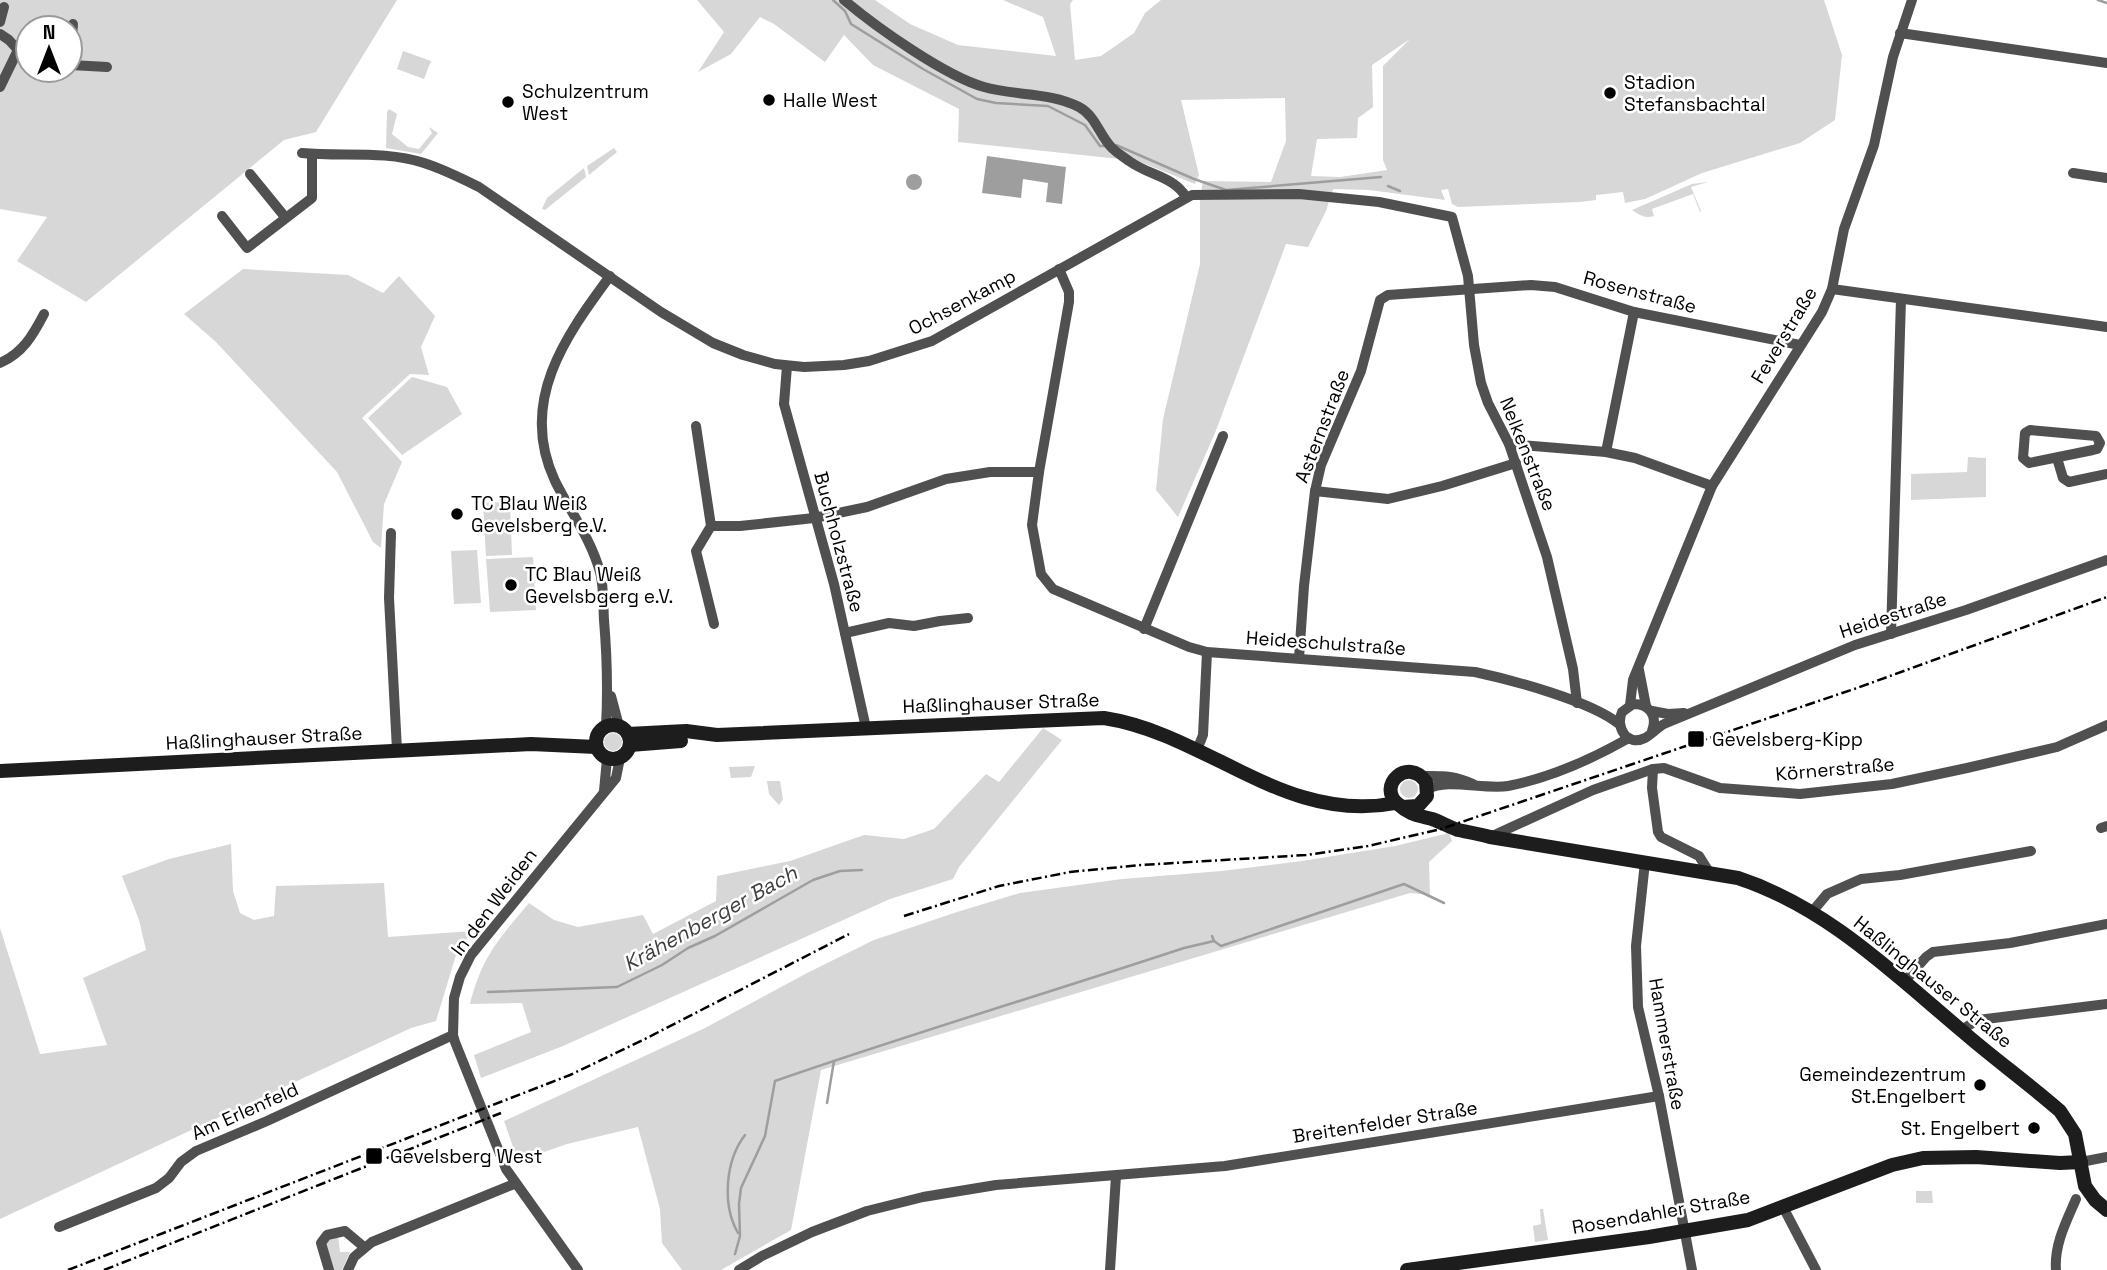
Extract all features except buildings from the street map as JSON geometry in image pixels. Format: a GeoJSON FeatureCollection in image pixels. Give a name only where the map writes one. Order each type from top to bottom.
{"type":"FeatureCollection","features":[{"type":"Feature","properties":{"kind":"main road","name":"Haßlinghauser Straße"},"geometry":{"type":"LineString","coordinates":[[0,771],[531,744],[613,735],[687,741],[717,735],[866,728],[1104,718],[1127,722],[1154,730],[1292,795],[1354,806],[1396,800],[1415,817],[1432,819],[1456,829],[1490,837],[1709,872],[1762,886],[1812,912],[1854,939],[2060,1111],[2073,1128],[2085,1186],[2107,1210]]}},
{"type":"Feature","properties":{"kind":"main road"},"geometry":{"type":"LineString","coordinates":[[613,735],[629,750],[613,759],[613,735]]}},
{"type":"Feature","properties":{"kind":"main road"},"geometry":{"type":"LineString","coordinates":[[1426,795],[1412,808],[1396,800],[1392,782],[1401,773],[1409,771],[1421,776],[1426,782],[1432,819]]}},
{"type":"Feature","properties":{"kind":"main road","name":"Rosendahler Straße"},"geometry":{"type":"LineString","coordinates":[[1407,1270],[1683,1232],[1748,1220],[1892,1165],[1923,1158],[1976,1157],[2081,1163]]}},
{"type":"Feature","properties":{"kind":"street"},"geometry":{"type":"LineString","coordinates":[[844,0],[887,32],[966,80],[984,87],[1061,101],[1081,108],[1093,119],[1110,145],[1142,169],[1178,185],[1186,197]]}},
{"type":"Feature","properties":{"kind":"street","name":"Feverstraße"},"geometry":{"type":"LineString","coordinates":[[1627,707],[1633,680],[1712,485],[1822,312],[1832,289],[1844,229],[1874,145],[1900,33],[1912,0]]}},
{"type":"Feature","properties":{"kind":"street"},"geometry":{"type":"LineString","coordinates":[[0,22],[4,7]]}},
{"type":"Feature","properties":{"kind":"street"},"geometry":{"type":"LineString","coordinates":[[1900,33],[2107,63]]}},
{"type":"Feature","properties":{"kind":"street"},"geometry":{"type":"LineString","coordinates":[[84,65],[107,67]]}},
{"type":"Feature","properties":{"kind":"street"},"geometry":{"type":"LineString","coordinates":[[0,87],[14,66]]}},
{"type":"Feature","properties":{"kind":"street","name":"Ochsenkamp"},"geometry":{"type":"LineString","coordinates":[[222,216],[247,248],[312,198],[307,154],[394,157],[423,162],[480,187],[682,326],[743,355],[787,366],[844,365],[897,354],[942,335],[1143,224],[1186,197],[1202,194],[1299,194],[1379,202],[1452,216]]}},
{"type":"Feature","properties":{"kind":"street"},"geometry":{"type":"LineString","coordinates":[[2073,173],[2107,178]]}},
{"type":"Feature","properties":{"kind":"street"},"geometry":{"type":"LineString","coordinates":[[250,174],[285,218]]}},
{"type":"Feature","properties":{"kind":"street","name":"Nelkenstraße"},"geometry":{"type":"LineString","coordinates":[[1452,216],[1470,290],[1481,383],[1516,463],[1554,584],[1573,669],[1577,703]]}},
{"type":"Feature","properties":{"kind":"street"},"geometry":{"type":"LineString","coordinates":[[711,526],[740,526],[814,518],[867,507],[946,479],[990,472],[1039,472],[1069,302],[1069,292],[1059,269]]}},
{"type":"Feature","properties":{"kind":"street"},"geometry":{"type":"LineString","coordinates":[[610,276],[573,327],[557,355],[547,386],[543,417],[549,464],[600,572],[613,735]]}},
{"type":"Feature","properties":{"kind":"street","name":"Rosenstraße"},"geometry":{"type":"LineString","coordinates":[[1470,290],[1531,285],[1555,287],[1633,312],[1800,345]]}},
{"type":"Feature","properties":{"kind":"street"},"geometry":{"type":"LineString","coordinates":[[1832,289],[2107,327]]}},
{"type":"Feature","properties":{"kind":"street","name":"Asternstraße"},"geometry":{"type":"LineString","coordinates":[[1299,657],[1315,491],[1321,465],[1361,371],[1376,307],[1380,300],[1388,295],[1470,290]]}},
{"type":"Feature","properties":{"kind":"street"},"geometry":{"type":"LineString","coordinates":[[1891,634],[1901,299]]}},
{"type":"Feature","properties":{"kind":"street"},"geometry":{"type":"LineString","coordinates":[[1606,452],[1633,312]]}},
{"type":"Feature","properties":{"kind":"street"},"geometry":{"type":"LineString","coordinates":[[0,363],[9,359],[29,341],[44,314]]}},
{"type":"Feature","properties":{"kind":"street","name":"Buchholzstraße"},"geometry":{"type":"LineString","coordinates":[[787,366],[785,404],[845,632],[866,728]]}},
{"type":"Feature","properties":{"kind":"street"},"geometry":{"type":"LineString","coordinates":[[696,426],[711,526],[696,551],[714,624]]}},
{"type":"Feature","properties":{"kind":"street"},"geometry":{"type":"LineString","coordinates":[[2043,430],[2099,438],[2097,449],[2057,458],[2035,463],[2025,461],[2022,447],[2026,431],[2043,430]]}},
{"type":"Feature","properties":{"kind":"street"},"geometry":{"type":"LineString","coordinates":[[1144,629],[1223,436]]}},
{"type":"Feature","properties":{"kind":"street"},"geometry":{"type":"LineString","coordinates":[[1509,444],[1606,452],[1634,458],[1712,485]]}},
{"type":"Feature","properties":{"kind":"street"},"geometry":{"type":"LineString","coordinates":[[2057,458],[2063,478],[2069,482],[2107,474]]}},
{"type":"Feature","properties":{"kind":"street"},"geometry":{"type":"LineString","coordinates":[[1315,491],[1388,499],[1516,463]]}},
{"type":"Feature","properties":{"kind":"street","name":"Heideschulstraße"},"geometry":{"type":"LineString","coordinates":[[1039,472],[1032,525],[1041,574],[1053,589],[1189,648],[1207,652],[1475,672],[1577,703],[1602,714],[1623,730]]}},
{"type":"Feature","properties":{"kind":"street"},"geometry":{"type":"LineString","coordinates":[[391,533],[389,607],[397,750]]}},
{"type":"Feature","properties":{"kind":"street","name":"Heidestraße"},"geometry":{"type":"LineString","coordinates":[[1623,730],[1644,738],[1652,731],[1694,712],[1855,645],[2107,560]]}},
{"type":"Feature","properties":{"kind":"street"},"geometry":{"type":"LineString","coordinates":[[845,632],[890,623],[914,626],[968,618]]}},
{"type":"Feature","properties":{"kind":"street"},"geometry":{"type":"LineString","coordinates":[[1197,750],[1203,735],[1207,652]]}},
{"type":"Feature","properties":{"kind":"street"},"geometry":{"type":"LineString","coordinates":[[1639,670],[1655,723],[1652,731]]}},
{"type":"Feature","properties":{"kind":"street"},"geometry":{"type":"LineString","coordinates":[[1602,714],[1627,707]]}},
{"type":"Feature","properties":{"kind":"street"},"geometry":{"type":"LineString","coordinates":[[1426,795],[1441,785],[1482,788],[1505,786],[1530,780],[1598,754],[1623,730],[1620,715],[1627,707]]}},
{"type":"Feature","properties":{"kind":"street","name":"Heidestraße"},"geometry":{"type":"LineString","coordinates":[[1627,707],[1649,708],[1668,715],[1694,712]]}},
{"type":"Feature","properties":{"kind":"street","name":"Körnerstraße"},"geometry":{"type":"LineString","coordinates":[[1653,769],[1664,768],[1720,788],[1800,794],[1892,784],[2028,754],[2057,747],[2107,725]]}},
{"type":"Feature","properties":{"kind":"street","name":"In den Weiden"},"geometry":{"type":"LineString","coordinates":[[578,1270],[514,1184],[478,1105],[453,1035],[454,998],[460,977],[471,955],[604,790],[613,759]]}},
{"type":"Feature","properties":{"kind":"street"},"geometry":{"type":"LineString","coordinates":[[1490,837],[1593,790],[1653,769],[1651,788],[1658,832],[1661,837],[1699,856],[1709,872]]}},
{"type":"Feature","properties":{"kind":"street"},"geometry":{"type":"LineString","coordinates":[[1421,776],[1440,774],[1457,777],[1482,788]]}},
{"type":"Feature","properties":{"kind":"street"},"geometry":{"type":"LineString","coordinates":[[1812,912],[1827,894],[1861,880],[2031,851]]}},
{"type":"Feature","properties":{"kind":"street","name":"Hammerstraße"},"geometry":{"type":"LineString","coordinates":[[1645,862],[1636,946],[1636,978],[1644,1040],[1659,1096],[1692,1270]]}},
{"type":"Feature","properties":{"kind":"street"},"geometry":{"type":"LineString","coordinates":[[1905,981],[1926,957],[1933,953],[2010,943],[2107,924]]}},
{"type":"Feature","properties":{"kind":"street"},"geometry":{"type":"LineString","coordinates":[[1961,1030],[1978,1020],[2107,1004]]}},
{"type":"Feature","properties":{"kind":"street","name":"Am Erlenfeld"},"geometry":{"type":"LineString","coordinates":[[59,1227],[156,1188],[169,1178],[181,1162],[196,1151],[453,1035]]}},
{"type":"Feature","properties":{"kind":"street","name":"Breitenfelder Straße"},"geometry":{"type":"LineString","coordinates":[[739,1270],[811,1232],[867,1211],[899,1203],[996,1185],[1225,1166],[1659,1096]]}},
{"type":"Feature","properties":{"kind":"street"},"geometry":{"type":"LineString","coordinates":[[2081,1163],[2107,1157]]}},
{"type":"Feature","properties":{"kind":"street"},"geometry":{"type":"LineString","coordinates":[[1110,1270],[1116,1176]]}},
{"type":"Feature","properties":{"kind":"street"},"geometry":{"type":"LineString","coordinates":[[348,1270],[354,1257],[372,1242],[514,1184]]}},
{"type":"Feature","properties":{"kind":"street"},"geometry":{"type":"LineString","coordinates":[[2056,1270],[2055,1255],[2076,1199]]}},
{"type":"Feature","properties":{"kind":"street"},"geometry":{"type":"LineString","coordinates":[[1783,1207],[1816,1270]]}},
{"type":"Feature","properties":{"kind":"street"},"geometry":{"type":"LineString","coordinates":[[329,1270],[321,1243],[327,1235],[345,1231],[364,1247]]}},
{"type":"Feature","properties":{"kind":"shaded area"},"geometry":{"type":"Polygon","coordinates":[[[0,0],[397,0],[316,132],[284,140],[86,302],[17,261],[47,217],[0,209],[0,0]]]}},
{"type":"Feature","properties":{"kind":"shaded area"},"geometry":{"type":"Polygon","coordinates":[[[697,0],[875,0],[910,24],[958,45],[1056,56],[1043,17],[1003,0],[1073,0],[1070,4],[1075,60],[1101,56],[1134,33],[1145,13],[1161,0],[1824,0],[1842,55],[1835,120],[1800,143],[1702,173],[1645,199],[1625,203],[1623,192],[1596,195],[1596,200],[1580,202],[1458,207],[1452,204],[1448,189],[1441,190],[1445,200],[1369,190],[1333,189],[1326,211],[1308,247],[1286,244],[1215,433],[1178,517],[1156,490],[1163,419],[1200,264],[1200,197],[1203,181],[1271,182],[1286,141],[1285,98],[1181,100],[1199,175],[1195,184],[1138,161],[958,142],[959,109],[873,65],[844,35],[825,62],[774,24],[760,17],[731,54],[698,72],[724,32],[697,0]],[[1410,39],[1372,65],[1373,107],[1358,118],[1357,138],[1317,139],[1311,176],[1340,177],[1387,170],[1383,160],[1383,66],[1410,39]]]}},
{"type":"Feature","properties":{"kind":"shaded area"},"geometry":{"type":"Polygon","coordinates":[[[403,51],[431,61],[424,79],[397,69],[403,51]]]}},
{"type":"Feature","properties":{"kind":"shaded area"},"geometry":{"type":"Polygon","coordinates":[[[389,109],[397,114],[392,134],[408,147],[419,149],[432,133],[429,127],[438,133],[421,154],[386,148],[389,109]]]}},
{"type":"Feature","properties":{"kind":"shaded area"},"geometry":{"type":"Polygon","coordinates":[[[614,148],[617,152],[589,175],[587,166],[614,148]]]}},
{"type":"Feature","properties":{"kind":"shaded area"},"geometry":{"type":"Polygon","coordinates":[[[987,156],[1066,167],[1062,204],[1046,202],[1048,183],[1023,179],[1021,198],[982,193],[987,156]]]}},
{"type":"Feature","properties":{"kind":"shaded area"},"geometry":{"type":"Polygon","coordinates":[[[584,168],[586,177],[545,210],[542,209],[547,198],[584,168]]]}},
{"type":"Feature","properties":{"kind":"shaded area"},"geometry":{"type":"Polygon","coordinates":[[[911,174],[917,174],[922,182],[920,188],[911,190],[906,185],[906,179],[911,174]]]}},
{"type":"Feature","properties":{"kind":"shaded area"},"geometry":{"type":"Polygon","coordinates":[[[1708,182],[1691,187],[1700,212],[1693,194],[1652,209],[1654,216],[1651,217],[1632,210],[1692,184],[1708,182]]]}},
{"type":"Feature","properties":{"kind":"shaded area"},"geometry":{"type":"Polygon","coordinates":[[[243,269],[348,275],[383,293],[399,276],[435,316],[421,347],[429,375],[410,374],[362,418],[402,462],[384,504],[381,548],[373,542],[337,472],[216,342],[184,314],[243,269]]]}},
{"type":"Feature","properties":{"kind":"shaded area"},"geometry":{"type":"Polygon","coordinates":[[[412,377],[447,387],[462,414],[402,455],[368,418],[412,377]]]}},
{"type":"Feature","properties":{"kind":"shaded area"},"geometry":{"type":"Polygon","coordinates":[[[1968,457],[1986,458],[1986,497],[1911,500],[1911,474],[1967,472],[1968,457]]]}},
{"type":"Feature","properties":{"kind":"shaded area","name":"TC Blau Weiß Gevelsbgerg e.V."},"geometry":{"type":"Polygon","coordinates":[[[510,502],[512,555],[486,556],[483,503],[510,502]]]}},
{"type":"Feature","properties":{"kind":"shaded area","name":"TC Blau Weiß Gevelsbgerg e.V."},"geometry":{"type":"Polygon","coordinates":[[[477,550],[481,603],[454,604],[451,551],[477,550]]]}},
{"type":"Feature","properties":{"kind":"shaded area","name":"TC Blau Weiß Gevelsbgerg e.V."},"geometry":{"type":"Polygon","coordinates":[[[533,557],[536,610],[490,612],[486,559],[533,557]]]}},
{"type":"Feature","properties":{"kind":"shaded area"},"geometry":{"type":"Polygon","coordinates":[[[1043,728],[1062,740],[959,867],[953,879],[890,899],[563,1046],[481,1078],[474,1055],[531,1032],[522,1003],[470,1004],[486,960],[529,903],[554,920],[578,927],[643,915],[653,934],[716,901],[717,876],[790,861],[864,835],[904,839],[934,829],[986,774],[999,782],[1043,728]]]}},
{"type":"Feature","properties":{"kind":"shaded area"},"geometry":{"type":"Polygon","coordinates":[[[613,733],[619,736],[622,742],[619,748],[613,751],[607,748],[604,742],[607,736],[613,733]]]}},
{"type":"Feature","properties":{"kind":"shaded area"},"geometry":{"type":"Polygon","coordinates":[[[755,766],[751,777],[731,778],[729,767],[755,766]]]}},
{"type":"Feature","properties":{"kind":"shaded area"},"geometry":{"type":"Polygon","coordinates":[[[1409,780],[1415,783],[1418,789],[1415,795],[1409,798],[1403,795],[1400,789],[1403,783],[1409,780]]]}},
{"type":"Feature","properties":{"kind":"shaded area"},"geometry":{"type":"Polygon","coordinates":[[[767,781],[780,781],[783,799],[779,805],[769,794],[767,781]]]}},
{"type":"Feature","properties":{"kind":"shaded area"},"geometry":{"type":"Polygon","coordinates":[[[1449,833],[1452,841],[1429,862],[1430,895],[1410,893],[821,1070],[791,1230],[721,1270],[682,1270],[662,1243],[660,1209],[638,1127],[567,1144],[518,1161],[504,1121],[705,1028],[874,940],[957,912],[1020,893],[1122,879],[1302,861],[1395,846],[1449,833]]]}},
{"type":"Feature","properties":{"kind":"shaded area"},"geometry":{"type":"Polygon","coordinates":[[[231,844],[233,891],[240,913],[254,920],[274,916],[276,886],[384,883],[388,937],[472,931],[456,955],[436,1021],[411,1028],[0,1219],[0,928],[40,1054],[107,1045],[83,978],[146,950],[139,920],[122,876],[169,859],[231,844]]]}},
{"type":"Feature","properties":{"kind":"shaded area"},"geometry":{"type":"Polygon","coordinates":[[[1916,1191],[1932,1191],[1933,1203],[1916,1203],[1916,1191]]]}},
{"type":"Feature","properties":{"kind":"shaded area"},"geometry":{"type":"Polygon","coordinates":[[[1540,1209],[1543,1209],[1548,1240],[1535,1242],[1533,1226],[1541,1224],[1540,1209]]]}},
{"type":"Feature","properties":{"kind":"shaded area"},"geometry":{"type":"Polygon","coordinates":[[[338,1236],[340,1252],[350,1252],[342,1270],[334,1270],[326,1244],[331,1237],[338,1236]]]}},
{"type":"Feature","properties":{"kind":"waterway"},"geometry":{"type":"LineString","coordinates":[[833,0],[845,11],[851,24],[977,99],[996,103],[1048,106],[1085,125],[1100,146],[1106,146]]}},
{"type":"Feature","properties":{"kind":"waterway"},"geometry":{"type":"LineString","coordinates":[[2098,0],[2107,3]]}},
{"type":"Feature","properties":{"kind":"waterway"},"geometry":{"type":"LineString","coordinates":[[1116,145],[1226,190],[1381,177]]}},
{"type":"Feature","properties":{"kind":"waterway"},"geometry":{"type":"LineString","coordinates":[[1388,186],[1400,191]]}},
{"type":"Feature","properties":{"kind":"waterway","name":"Krähenberger Bach"},"geometry":{"type":"LineString","coordinates":[[488,992],[617,987],[662,965],[813,880],[840,871],[862,870]]}},
{"type":"Feature","properties":{"kind":"waterway","name":"Krähenberger Bach"},"geometry":{"type":"LineString","coordinates":[[1212,936],[1221,946],[1404,884],[1444,903]]}},
{"type":"Feature","properties":{"kind":"waterway"},"geometry":{"type":"LineString","coordinates":[[735,1254],[740,1236],[741,1188],[765,1136],[775,1081],[1184,948],[1214,941]]}},
{"type":"Feature","properties":{"kind":"waterway"},"geometry":{"type":"LineString","coordinates":[[827,1103],[834,1061]]}},
{"type":"Feature","properties":{"kind":"waterway"},"geometry":{"type":"LineString","coordinates":[[738,1233],[730,1210],[728,1183],[733,1157],[745,1135]]}},
{"type":"Feature","properties":{"kind":"railway"},"geometry":{"type":"LineString","coordinates":[[904,916],[999,886],[1070,872],[1306,855],[1368,846],[1441,829],[1857,688],[2107,597]]}},
{"type":"Feature","properties":{"kind":"railway"},"geometry":{"type":"LineString","coordinates":[[68,1270],[570,1075],[849,934]]}},
{"type":"Feature","properties":{"kind":"railway"},"geometry":{"type":"LineString","coordinates":[[104,1270],[501,1113]]}},
{"type":"Feature","properties":{"kind":"place","name":"Stadion Stefansbachtal"},"geometry":{"type":"Point","coordinates":[1610,93]}},
{"type":"Feature","properties":{"kind":"place","name":"Halle West"},"geometry":{"type":"Point","coordinates":[769,100]}},
{"type":"Feature","properties":{"kind":"place","name":"Schulzentrum West"},"geometry":{"type":"Point","coordinates":[508,102]}},
{"type":"Feature","properties":{"kind":"place","name":"TC Blau Weiß Gevelsberg e.V."},"geometry":{"type":"Point","coordinates":[457,514]}},
{"type":"Feature","properties":{"kind":"place","name":"TC Blau Weiß Gevelsbgerg e.V."},"geometry":{"type":"Point","coordinates":[511,585]}},
{"type":"Feature","properties":{"kind":"place","name":"Gevelsberg-Kipp"},"geometry":{"type":"Point","coordinates":[1696,739]}},
{"type":"Feature","properties":{"kind":"place","name":"Gemeindezentrum St.Engelbert"},"geometry":{"type":"Point","coordinates":[1980,1085]}},
{"type":"Feature","properties":{"kind":"place","name":"St. Engelbert"},"geometry":{"type":"Point","coordinates":[2034,1128]}},
{"type":"Feature","properties":{"kind":"place","name":"Gevelsberg West"},"geometry":{"type":"Point","coordinates":[374,1156]}}]}
